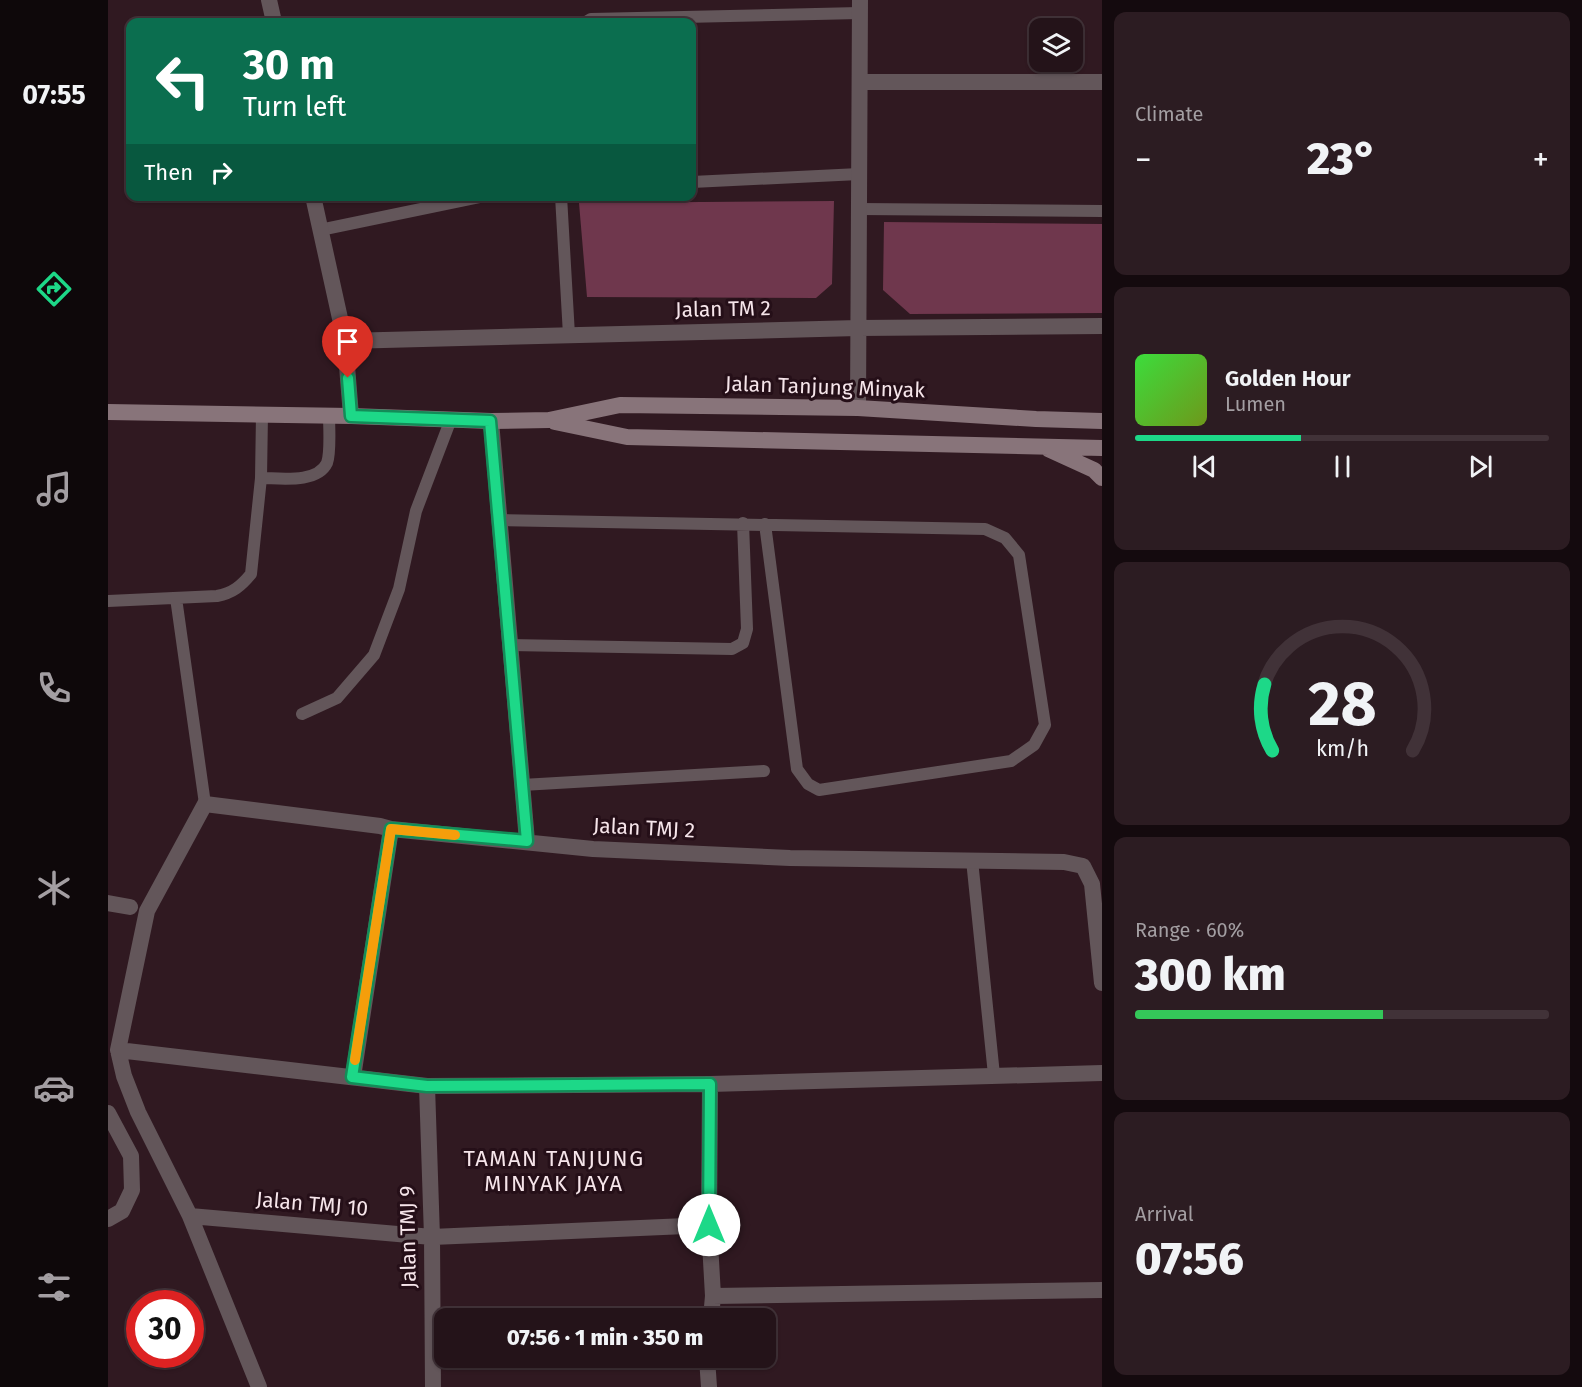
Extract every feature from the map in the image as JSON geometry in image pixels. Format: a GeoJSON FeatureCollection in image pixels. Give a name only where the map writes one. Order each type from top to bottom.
{"type":"FeatureCollection","features":[{"type":"Feature","properties":{"kind":"main road","name":"Jalan Tanjung Minyak"},"geometry":{"type":"LineString","coordinates":[[108,412],[329,415],[490,421],[549,420],[620,405],[858,408],[1102,421]]}},
{"type":"Feature","properties":{"kind":"main road","name":"Jalan Tanjung Minyak"},"geometry":{"type":"LineString","coordinates":[[549,420],[627,436],[1102,448]]}},
{"type":"Feature","properties":{"kind":"main road"},"geometry":{"type":"LineString","coordinates":[[1041,447],[1094,470],[1102,478]]}},
{"type":"Feature","properties":{"kind":"street"},"geometry":{"type":"LineString","coordinates":[[269,0],[273,18]]}},
{"type":"Feature","properties":{"kind":"street"},"geometry":{"type":"LineString","coordinates":[[858,408],[860,6]]}},
{"type":"Feature","properties":{"kind":"street"},"geometry":{"type":"LineString","coordinates":[[860,82],[1102,82]]}},
{"type":"Feature","properties":{"kind":"street"},"geometry":{"type":"LineString","coordinates":[[314,201],[345,341],[351,416]]}},
{"type":"Feature","properties":{"kind":"street","name":"Jalan TM 2"},"geometry":{"type":"LineString","coordinates":[[345,341],[858,328],[1102,326]]}},
{"type":"Feature","properties":{"kind":"street"},"geometry":{"type":"LineString","coordinates":[[490,421],[527,841]]}},
{"type":"Feature","properties":{"kind":"street"},"geometry":{"type":"LineString","coordinates":[[205,804],[147,911],[118,1050],[124,1076],[138,1112],[190,1216],[259,1387]]}},
{"type":"Feature","properties":{"kind":"street","name":"Jalan TMJ 2"},"geometry":{"type":"LineString","coordinates":[[205,804],[391,829],[593,849],[779,857],[1064,862],[1083,866],[1092,884],[1102,982]]}},
{"type":"Feature","properties":{"kind":"street"},"geometry":{"type":"LineString","coordinates":[[352,1077],[391,829]]}},
{"type":"Feature","properties":{"kind":"street"},"geometry":{"type":"LineString","coordinates":[[108,903],[130,908]]}},
{"type":"Feature","properties":{"kind":"street"},"geometry":{"type":"LineString","coordinates":[[118,1050],[427,1086],[710,1084],[1102,1073]]}},
{"type":"Feature","properties":{"kind":"street"},"geometry":{"type":"LineString","coordinates":[[710,1084],[709,1225],[712,1308]]}},
{"type":"Feature","properties":{"kind":"street","name":"Jalan TMJ 9"},"geometry":{"type":"LineString","coordinates":[[427,1086],[432,1237],[433,1387]]}},
{"type":"Feature","properties":{"kind":"street"},"geometry":{"type":"LineString","coordinates":[[108,1113],[131,1156],[132,1190],[122,1211],[108,1219]]}},
{"type":"Feature","properties":{"kind":"street","name":"Jalan TMJ 10"},"geometry":{"type":"LineString","coordinates":[[190,1216],[432,1237],[709,1225]]}},
{"type":"Feature","properties":{"kind":"street"},"geometry":{"type":"LineString","coordinates":[[713,1296],[1102,1290]]}},
{"type":"Feature","properties":{"kind":"street"},"geometry":{"type":"LineString","coordinates":[[708,1368],[709,1387]]}},
{"type":"Feature","properties":{"kind":"lane"},"geometry":{"type":"LineString","coordinates":[[612,18],[860,6]]}},
{"type":"Feature","properties":{"kind":"lane"},"geometry":{"type":"LineString","coordinates":[[696,182],[859,174]]}},
{"type":"Feature","properties":{"kind":"lane"},"geometry":{"type":"LineString","coordinates":[[320,230],[460,201]]}},
{"type":"Feature","properties":{"kind":"lane"},"geometry":{"type":"LineString","coordinates":[[561,201],[569,335]]}},
{"type":"Feature","properties":{"kind":"lane"},"geometry":{"type":"LineString","coordinates":[[859,208],[1102,211]]}},
{"type":"Feature","properties":{"kind":"lane"},"geometry":{"type":"LineString","coordinates":[[108,601],[228,594],[242,586],[251,574],[261,478],[262,414]]}},
{"type":"Feature","properties":{"kind":"lane"},"geometry":{"type":"LineString","coordinates":[[261,478],[307,477],[323,468],[328,461],[329,415]]}},
{"type":"Feature","properties":{"kind":"lane"},"geometry":{"type":"LineString","coordinates":[[302,714],[337,698],[374,655],[399,589],[416,511],[451,419]]}},
{"type":"Feature","properties":{"kind":"lane"},"geometry":{"type":"LineString","coordinates":[[499,520],[743,523],[985,529],[1005,538],[1019,555],[1045,725],[1034,745],[1011,761],[819,789],[808,784],[797,769],[765,524]]}},
{"type":"Feature","properties":{"kind":"lane"},"geometry":{"type":"LineString","coordinates":[[510,645],[732,649],[743,643],[747,629],[743,523]]}},
{"type":"Feature","properties":{"kind":"lane"},"geometry":{"type":"LineString","coordinates":[[176,598],[205,804]]}},
{"type":"Feature","properties":{"kind":"lane"},"geometry":{"type":"LineString","coordinates":[[522,785],[764,771]]}},
{"type":"Feature","properties":{"kind":"lane"},"geometry":{"type":"LineString","coordinates":[[972,860],[994,1075]]}},
{"type":"Feature","properties":{"kind":"building"},"geometry":{"type":"Polygon","coordinates":[[[834,201],[832,284],[816,298],[587,297],[579,203],[834,201]]]}},
{"type":"Feature","properties":{"kind":"building"},"geometry":{"type":"Polygon","coordinates":[[[884,222],[1102,224],[1102,313],[910,314],[883,290],[884,222]]]}},
{"type":"Feature","properties":{"kind":"slow traffic"},"geometry":{"type":"LineString","coordinates":[[355,1060],[391,829],[455,835]]}},
{"type":"Feature","properties":{"kind":"district","name":"TAMAN TANJUNG MINYAK JAYA"},"geometry":{"type":"Point","coordinates":[554,1170]}},
{"type":"Feature","properties":{"kind":"route"},"geometry":{"type":"LineString","coordinates":[[348,378],[351,416],[490,421],[527,841],[391,829],[352,1077],[427,1086],[710,1084],[709,1225]]}}]}
